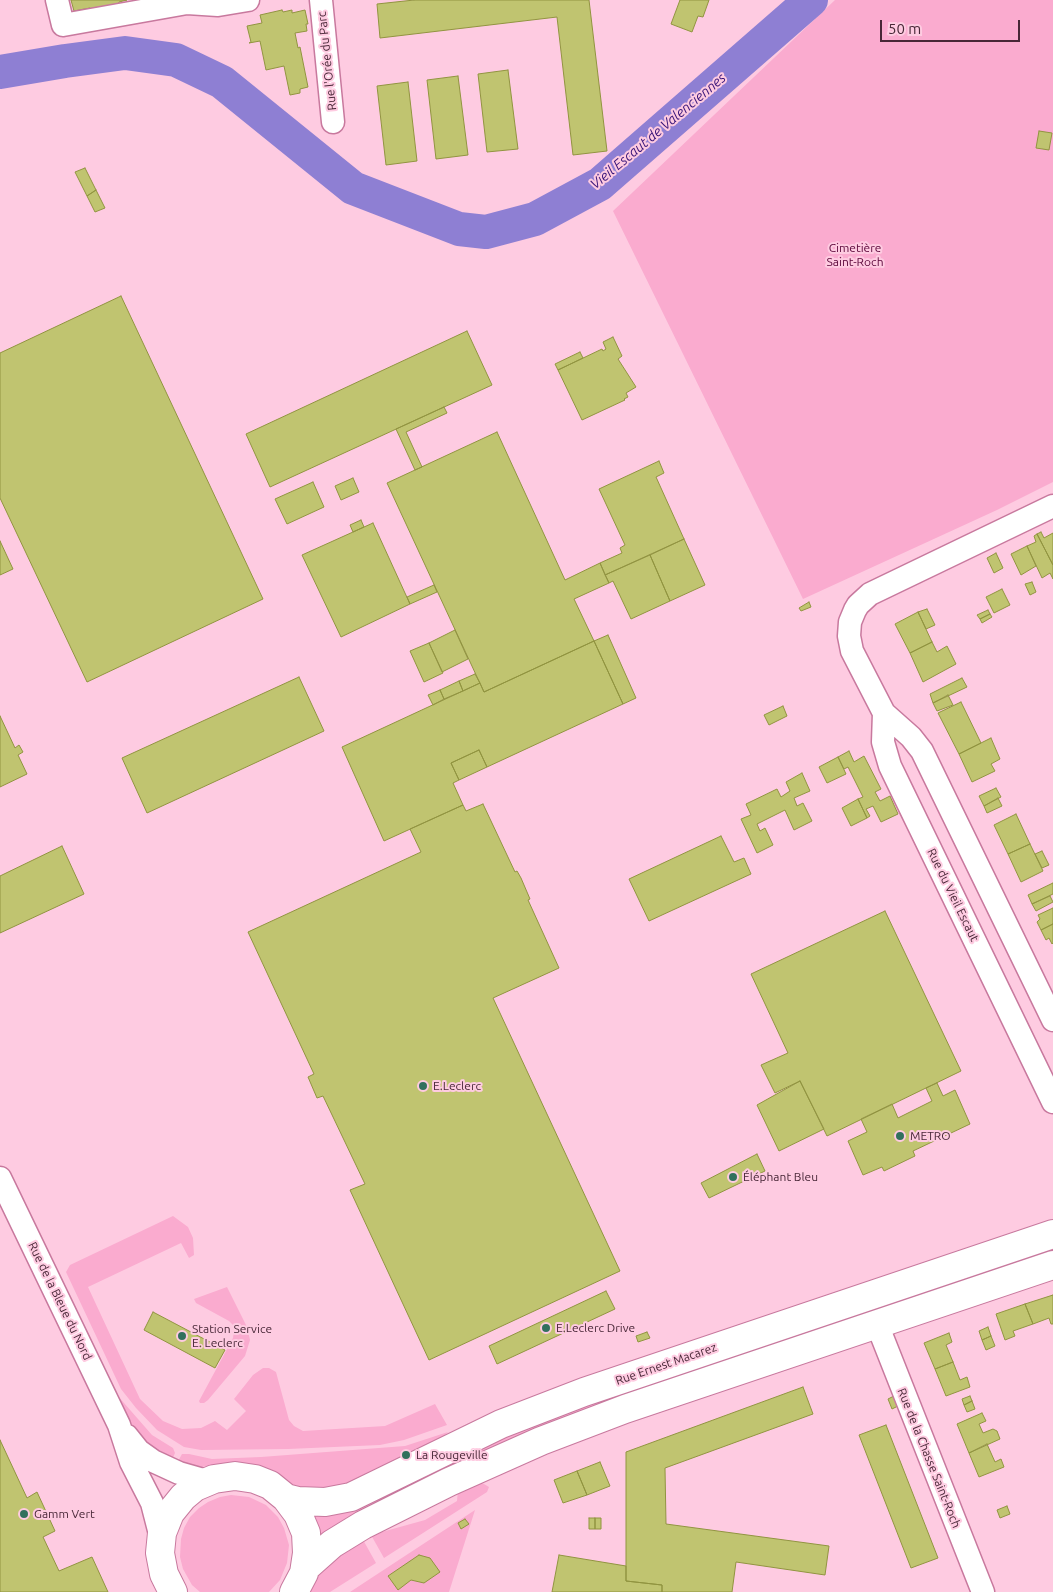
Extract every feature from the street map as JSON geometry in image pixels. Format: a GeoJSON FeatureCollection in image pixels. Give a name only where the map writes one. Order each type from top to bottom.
{"type":"FeatureCollection","features":[{"type":"Feature","properties":{"kind":"main road","name":"Rue Ernest Macarez"},"geometry":{"type":"LineString","coordinates":[[286,1498],[298,1501],[325,1502],[350,1497],[501,1424],[584,1392],[1053,1234]]}},
{"type":"Feature","properties":{"kind":"main road","name":"Rue Ernest Macarez"},"geometry":{"type":"LineString","coordinates":[[300,1580],[332,1544],[363,1525],[448,1482],[527,1447],[625,1409],[1053,1264]]}},
{"type":"Feature","properties":{"kind":"main road","name":"Rue Ernest Macarez"},"geometry":{"type":"LineString","coordinates":[[167,1586],[160,1553],[165,1523],[176,1504],[186,1493],[207,1481],[224,1477],[250,1478],[270,1485],[286,1498],[298,1514],[306,1533],[308,1553],[300,1580]]}},
{"type":"Feature","properties":{"kind":"street"},"geometry":{"type":"LineString","coordinates":[[57,0],[63,25],[187,4],[218,4],[248,0]]}},
{"type":"Feature","properties":{"kind":"street","name":"Rue l'Orée du Parc"},"geometry":{"type":"LineString","coordinates":[[321,0],[333,122]]}},
{"type":"Feature","properties":{"kind":"street","name":"Rue du Vieil Escaut"},"geometry":{"type":"LineString","coordinates":[[1053,506],[870,594],[858,604],[850,622],[849,636],[852,650],[884,713],[911,737],[922,751],[1053,1020]]}},
{"type":"Feature","properties":{"kind":"street","name":"Rue du Vieil Escaut"},"geometry":{"type":"LineString","coordinates":[[884,713],[883,742],[890,766],[1046,1069],[1053,1102]]}},
{"type":"Feature","properties":{"kind":"street","name":"Rue de la Bleue du Nord"},"geometry":{"type":"LineString","coordinates":[[0,1178],[119,1425],[131,1462],[152,1503],[161,1538]]}},
{"type":"Feature","properties":{"kind":"street","name":"Rue de la Chasse Saint-Roch"},"geometry":{"type":"LineString","coordinates":[[877,1324],[982,1592]]}},
{"type":"Feature","properties":{"kind":"street","name":"Rue de la Bleue du Nord"},"geometry":{"type":"LineString","coordinates":[[119,1425],[139,1451],[153,1461],[179,1473],[207,1481]]}},
{"type":"Feature","properties":{"kind":"green space","name":"Cimetière Saint-Roch"},"geometry":{"type":"Polygon","coordinates":[[[835,0],[1053,0],[1053,482],[997,510],[803,599],[613,211],[835,0]]]}},
{"type":"Feature","properties":{"kind":"green space"},"geometry":{"type":"Polygon","coordinates":[[[173,1216],[188,1227],[193,1238],[194,1255],[189,1258],[181,1243],[88,1287],[140,1399],[163,1421],[182,1429],[201,1428],[215,1421],[227,1430],[246,1411],[234,1399],[253,1375],[263,1368],[269,1368],[276,1372],[289,1420],[294,1426],[303,1431],[385,1426],[435,1404],[447,1425],[404,1440],[380,1445],[288,1449],[201,1450],[184,1447],[157,1430],[121,1389],[66,1272],[70,1265],[173,1216]]]}},
{"type":"Feature","properties":{"kind":"green space"},"geometry":{"type":"Polygon","coordinates":[[[1053,1243],[1053,1255],[909,1302],[906,1294],[1053,1243]]]}},
{"type":"Feature","properties":{"kind":"green space"},"geometry":{"type":"Polygon","coordinates":[[[227,1287],[247,1327],[250,1340],[245,1356],[208,1400],[200,1403],[199,1401],[233,1338],[234,1326],[229,1321],[196,1303],[194,1299],[227,1287]]]}},
{"type":"Feature","properties":{"kind":"green space"},"geometry":{"type":"Polygon","coordinates":[[[899,1296],[901,1305],[320,1538],[311,1513],[566,1409],[899,1296]]]}},
{"type":"Feature","properties":{"kind":"green space"},"geometry":{"type":"Polygon","coordinates":[[[117,1395],[152,1435],[173,1448],[175,1453],[171,1462],[154,1453],[131,1426],[117,1395]]]}},
{"type":"Feature","properties":{"kind":"green space"},"geometry":{"type":"Polygon","coordinates":[[[448,1432],[443,1437],[399,1458],[368,1478],[337,1492],[305,1493],[211,1466],[176,1465],[182,1454],[212,1459],[405,1446],[448,1432]]]}},
{"type":"Feature","properties":{"kind":"green space"},"geometry":{"type":"Polygon","coordinates":[[[474,1480],[489,1487],[487,1492],[384,1558],[371,1535],[425,1520],[457,1501],[458,1489],[474,1480]]]}},
{"type":"Feature","properties":{"kind":"green space"},"geometry":{"type":"Polygon","coordinates":[[[231,1495],[249,1497],[266,1505],[278,1517],[284,1528],[289,1545],[287,1563],[280,1580],[269,1592],[200,1592],[192,1585],[183,1569],[180,1557],[181,1539],[190,1517],[208,1502],[231,1495]]]}},
{"type":"Feature","properties":{"kind":"green space"},"geometry":{"type":"Polygon","coordinates":[[[475,1510],[449,1592],[350,1592],[475,1510]]]}},
{"type":"Feature","properties":{"kind":"green space"},"geometry":{"type":"Polygon","coordinates":[[[362,1538],[376,1563],[330,1592],[308,1592],[321,1566],[362,1538]]]}},
{"type":"Feature","properties":{"kind":"building"},"geometry":{"type":"Polygon","coordinates":[[[71,0],[127,0],[119,2],[119,4],[90,11],[90,8],[74,11],[71,0]]]}},
{"type":"Feature","properties":{"kind":"building"},"geometry":{"type":"Polygon","coordinates":[[[414,0],[589,0],[607,151],[573,155],[557,17],[380,38],[377,4],[414,0]]]}},
{"type":"Feature","properties":{"kind":"building"},"geometry":{"type":"Polygon","coordinates":[[[680,0],[709,0],[703,17],[698,16],[692,32],[671,24],[680,0]]]}},
{"type":"Feature","properties":{"kind":"building"},"geometry":{"type":"Polygon","coordinates":[[[282,10],[283,12],[292,10],[292,13],[305,10],[308,24],[306,24],[307,31],[295,33],[298,48],[300,47],[308,87],[300,89],[300,93],[290,95],[284,66],[266,70],[260,41],[249,43],[251,42],[247,26],[262,23],[260,15],[282,10]]]}},
{"type":"Feature","properties":{"kind":"building"},"geometry":{"type":"Polygon","coordinates":[[[508,70],[518,149],[487,152],[478,74],[508,70]]]}},
{"type":"Feature","properties":{"kind":"building"},"geometry":{"type":"Polygon","coordinates":[[[458,76],[468,155],[436,159],[427,80],[458,76]]]}},
{"type":"Feature","properties":{"kind":"building"},"geometry":{"type":"Polygon","coordinates":[[[408,82],[417,161],[386,165],[377,86],[408,82]]]}},
{"type":"Feature","properties":{"kind":"building"},"geometry":{"type":"Polygon","coordinates":[[[1039,131],[1052,133],[1049,150],[1036,148],[1039,131]]]}},
{"type":"Feature","properties":{"kind":"building"},"geometry":{"type":"Polygon","coordinates":[[[85,168],[96,190],[87,196],[75,172],[85,168]]]}},
{"type":"Feature","properties":{"kind":"building"},"geometry":{"type":"Polygon","coordinates":[[[96,190],[105,208],[95,212],[87,196],[96,190]]]}},
{"type":"Feature","properties":{"kind":"building"},"geometry":{"type":"Polygon","coordinates":[[[121,296],[263,599],[87,682],[0,498],[0,353],[121,296]]]}},
{"type":"Feature","properties":{"kind":"building"},"geometry":{"type":"Polygon","coordinates":[[[467,331],[492,385],[270,487],[246,434],[467,331]]]}},
{"type":"Feature","properties":{"kind":"building"},"geometry":{"type":"Polygon","coordinates":[[[613,337],[622,356],[618,359],[636,387],[626,393],[628,397],[625,400],[582,420],[558,370],[602,349],[603,351],[606,349],[603,342],[613,337]]]}},
{"type":"Feature","properties":{"kind":"building"},"geometry":{"type":"Polygon","coordinates":[[[580,352],[583,358],[558,370],[555,364],[580,352]]]}},
{"type":"Feature","properties":{"kind":"building"},"geometry":{"type":"Polygon","coordinates":[[[444,407],[447,413],[406,432],[422,467],[415,470],[396,429],[444,407]]]}},
{"type":"Feature","properties":{"kind":"building"},"geometry":{"type":"Polygon","coordinates":[[[497,432],[565,580],[600,563],[609,583],[574,599],[594,641],[484,692],[387,483],[497,432]]]}},
{"type":"Feature","properties":{"kind":"building"},"geometry":{"type":"Polygon","coordinates":[[[659,461],[664,473],[656,477],[684,539],[605,575],[600,563],[622,553],[620,548],[625,545],[599,489],[659,461]]]}},
{"type":"Feature","properties":{"kind":"building"},"geometry":{"type":"Polygon","coordinates":[[[353,478],[359,492],[341,500],[335,486],[353,478]]]}},
{"type":"Feature","properties":{"kind":"building"},"geometry":{"type":"Polygon","coordinates":[[[313,482],[324,507],[287,524],[275,499],[313,482]]]}},
{"type":"Feature","properties":{"kind":"building"},"geometry":{"type":"Polygon","coordinates":[[[361,520],[364,527],[353,532],[350,525],[361,520]]]}},
{"type":"Feature","properties":{"kind":"building"},"geometry":{"type":"Polygon","coordinates":[[[373,523],[410,604],[341,637],[302,555],[373,523]]]}},
{"type":"Feature","properties":{"kind":"building"},"geometry":{"type":"Polygon","coordinates":[[[1041,532],[1044,538],[1053,533],[1053,565],[1037,534],[1041,532]]]}},
{"type":"Feature","properties":{"kind":"building"},"geometry":{"type":"Polygon","coordinates":[[[1037,534],[1053,565],[1053,579],[1050,573],[1042,578],[1027,546],[1036,542],[1034,536],[1037,534]]]}},
{"type":"Feature","properties":{"kind":"building"},"geometry":{"type":"Polygon","coordinates":[[[684,539],[705,585],[670,601],[650,555],[684,539]]]}},
{"type":"Feature","properties":{"kind":"building"},"geometry":{"type":"Polygon","coordinates":[[[0,541],[13,569],[0,575],[0,541]]]}},
{"type":"Feature","properties":{"kind":"building"},"geometry":{"type":"Polygon","coordinates":[[[1027,546],[1036,566],[1021,575],[1011,554],[1027,546]]]}},
{"type":"Feature","properties":{"kind":"building"},"geometry":{"type":"Polygon","coordinates":[[[996,553],[1003,568],[994,573],[987,558],[996,553]]]}},
{"type":"Feature","properties":{"kind":"building"},"geometry":{"type":"Polygon","coordinates":[[[650,555],[670,601],[631,619],[613,581],[609,583],[605,575],[650,555]]]}},
{"type":"Feature","properties":{"kind":"building"},"geometry":{"type":"Polygon","coordinates":[[[1032,582],[1036,592],[1030,595],[1025,584],[1032,582]]]}},
{"type":"Feature","properties":{"kind":"building"},"geometry":{"type":"Polygon","coordinates":[[[434,585],[437,592],[410,604],[407,597],[434,585]]]}},
{"type":"Feature","properties":{"kind":"building"},"geometry":{"type":"Polygon","coordinates":[[[1002,589],[1010,605],[994,613],[986,597],[1002,589]]]}},
{"type":"Feature","properties":{"kind":"building"},"geometry":{"type":"Polygon","coordinates":[[[809,602],[811,607],[801,611],[799,608],[809,602]]]}},
{"type":"Feature","properties":{"kind":"building"},"geometry":{"type":"Polygon","coordinates":[[[927,609],[935,625],[926,629],[918,612],[927,609]]]}},
{"type":"Feature","properties":{"kind":"building"},"geometry":{"type":"Polygon","coordinates":[[[988,610],[990,614],[980,619],[977,615],[988,610]]]}},
{"type":"Feature","properties":{"kind":"building"},"geometry":{"type":"Polygon","coordinates":[[[918,612],[932,642],[910,653],[895,624],[918,612]]]}},
{"type":"Feature","properties":{"kind":"building"},"geometry":{"type":"Polygon","coordinates":[[[990,614],[992,617],[982,623],[980,619],[990,614]]]}},
{"type":"Feature","properties":{"kind":"building"},"geometry":{"type":"Polygon","coordinates":[[[455,630],[468,659],[442,672],[429,643],[455,630]]]}},
{"type":"Feature","properties":{"kind":"building"},"geometry":{"type":"Polygon","coordinates":[[[608,635],[636,698],[623,704],[594,641],[608,635]]]}},
{"type":"Feature","properties":{"kind":"building"},"geometry":{"type":"Polygon","coordinates":[[[594,641],[623,704],[487,767],[479,750],[451,763],[459,780],[453,783],[463,805],[384,841],[342,747],[480,683],[484,692],[594,641]]]}},
{"type":"Feature","properties":{"kind":"building"},"geometry":{"type":"Polygon","coordinates":[[[932,642],[937,652],[947,646],[956,664],[923,682],[910,653],[932,642]]]}},
{"type":"Feature","properties":{"kind":"building"},"geometry":{"type":"Polygon","coordinates":[[[429,643],[443,673],[424,682],[410,651],[429,643]]]}},
{"type":"Feature","properties":{"kind":"building"},"geometry":{"type":"Polygon","coordinates":[[[475,674],[480,683],[463,691],[459,681],[475,674]]]}},
{"type":"Feature","properties":{"kind":"building"},"geometry":{"type":"Polygon","coordinates":[[[299,677],[324,731],[147,813],[122,758],[299,677]]]}},
{"type":"Feature","properties":{"kind":"building"},"geometry":{"type":"Polygon","coordinates":[[[962,678],[967,687],[933,703],[930,694],[962,678]]]}},
{"type":"Feature","properties":{"kind":"building"},"geometry":{"type":"Polygon","coordinates":[[[459,681],[463,691],[444,699],[440,690],[459,681]]]}},
{"type":"Feature","properties":{"kind":"building"},"geometry":{"type":"Polygon","coordinates":[[[440,690],[444,699],[433,705],[428,695],[440,690]]]}},
{"type":"Feature","properties":{"kind":"building"},"geometry":{"type":"Polygon","coordinates":[[[948,695],[953,705],[937,711],[933,703],[948,695]]]}},
{"type":"Feature","properties":{"kind":"building"},"geometry":{"type":"Polygon","coordinates":[[[961,702],[981,743],[959,754],[938,713],[961,702]]]}},
{"type":"Feature","properties":{"kind":"building"},"geometry":{"type":"Polygon","coordinates":[[[783,706],[787,716],[769,725],[764,715],[783,706]]]}},
{"type":"Feature","properties":{"kind":"building"},"geometry":{"type":"Polygon","coordinates":[[[0,716],[15,748],[19,745],[23,752],[18,755],[27,774],[0,787],[0,716]]]}},
{"type":"Feature","properties":{"kind":"building"},"geometry":{"type":"Polygon","coordinates":[[[991,738],[1000,759],[991,764],[995,771],[972,782],[959,754],[991,738]]]}},
{"type":"Feature","properties":{"kind":"building"},"geometry":{"type":"Polygon","coordinates":[[[479,750],[487,767],[459,780],[451,763],[479,750]]]}},
{"type":"Feature","properties":{"kind":"building"},"geometry":{"type":"Polygon","coordinates":[[[849,751],[854,762],[864,756],[881,789],[875,792],[880,801],[890,796],[898,814],[881,822],[873,806],[866,809],[870,816],[867,818],[858,799],[863,797],[848,767],[844,769],[838,757],[849,751]]]}},
{"type":"Feature","properties":{"kind":"building"},"geometry":{"type":"Polygon","coordinates":[[[838,757],[846,774],[827,783],[819,767],[838,757]]]}},
{"type":"Feature","properties":{"kind":"building"},"geometry":{"type":"Polygon","coordinates":[[[802,773],[810,791],[794,798],[797,806],[803,803],[812,821],[794,830],[785,810],[757,824],[760,831],[765,828],[773,845],[757,853],[741,819],[751,815],[746,804],[777,789],[781,797],[790,791],[786,782],[802,773]]]}},
{"type":"Feature","properties":{"kind":"building"},"geometry":{"type":"Polygon","coordinates":[[[996,788],[1001,797],[984,806],[979,796],[996,788]]]}},
{"type":"Feature","properties":{"kind":"building"},"geometry":{"type":"Polygon","coordinates":[[[998,798],[1002,806],[987,813],[984,806],[998,798]]]}},
{"type":"Feature","properties":{"kind":"building"},"geometry":{"type":"Polygon","coordinates":[[[858,799],[867,818],[851,826],[842,808],[858,799]]]}},
{"type":"Feature","properties":{"kind":"building","name":"E.Leclerc"},"geometry":{"type":"Polygon","coordinates":[[[483,804],[515,872],[517,871],[521,878],[530,899],[528,900],[559,968],[493,998],[620,1271],[429,1360],[350,1190],[365,1184],[323,1096],[317,1098],[308,1077],[314,1074],[248,932],[421,852],[410,829],[463,805],[466,811],[483,804]]]}},
{"type":"Feature","properties":{"kind":"building"},"geometry":{"type":"Polygon","coordinates":[[[1016,814],[1030,844],[1008,854],[994,825],[1016,814]]]}},
{"type":"Feature","properties":{"kind":"building"},"geometry":{"type":"Polygon","coordinates":[[[721,836],[734,862],[744,858],[751,874],[649,921],[629,879],[721,836]]]}},
{"type":"Feature","properties":{"kind":"building"},"geometry":{"type":"Polygon","coordinates":[[[1030,844],[1043,871],[1021,882],[1008,854],[1030,844]]]}},
{"type":"Feature","properties":{"kind":"building"},"geometry":{"type":"Polygon","coordinates":[[[62,846],[84,894],[0,933],[0,876],[62,846]]]}},
{"type":"Feature","properties":{"kind":"building"},"geometry":{"type":"Polygon","coordinates":[[[1042,851],[1049,865],[1042,868],[1035,854],[1042,851]]]}},
{"type":"Feature","properties":{"kind":"building"},"geometry":{"type":"Polygon","coordinates":[[[1053,883],[1053,894],[1032,904],[1028,895],[1053,883]]]}},
{"type":"Feature","properties":{"kind":"building"},"geometry":{"type":"Polygon","coordinates":[[[1050,896],[1053,902],[1036,911],[1032,904],[1050,896]]]}},
{"type":"Feature","properties":{"kind":"building"},"geometry":{"type":"Polygon","coordinates":[[[1053,908],[1053,924],[1041,930],[1037,922],[1040,919],[1038,915],[1053,908]]]}},
{"type":"Feature","properties":{"kind":"building"},"geometry":{"type":"Polygon","coordinates":[[[885,911],[961,1071],[827,1136],[800,1081],[775,1093],[761,1065],[788,1053],[751,974],[885,911]]]}},
{"type":"Feature","properties":{"kind":"building"},"geometry":{"type":"Polygon","coordinates":[[[1053,924],[1052,944],[1049,938],[1046,940],[1041,930],[1053,924]]]}},
{"type":"Feature","properties":{"kind":"building"},"geometry":{"type":"Polygon","coordinates":[[[800,1081],[824,1129],[779,1151],[757,1105],[800,1081]]]}},
{"type":"Feature","properties":{"kind":"building"},"geometry":{"type":"Polygon","coordinates":[[[937,1083],[943,1096],[955,1090],[970,1124],[913,1151],[915,1156],[884,1171],[882,1167],[863,1175],[848,1141],[867,1132],[861,1119],[892,1104],[898,1118],[932,1101],[926,1088],[937,1083]]]}},
{"type":"Feature","properties":{"kind":"building","name":"Éléphant Bleu"},"geometry":{"type":"Polygon","coordinates":[[[757,1154],[765,1171],[709,1198],[701,1183],[757,1154]]]}},
{"type":"Feature","properties":{"kind":"building"},"geometry":{"type":"Polygon","coordinates":[[[606,1291],[615,1309],[497,1364],[489,1346],[606,1291]]]}},
{"type":"Feature","properties":{"kind":"building"},"geometry":{"type":"Polygon","coordinates":[[[1053,1295],[1053,1324],[1051,1324],[1049,1318],[1033,1324],[1025,1304],[1053,1295]]]}},
{"type":"Feature","properties":{"kind":"building"},"geometry":{"type":"Polygon","coordinates":[[[1025,1304],[1033,1324],[1013,1331],[1015,1336],[1005,1340],[996,1314],[1025,1304]]]}},
{"type":"Feature","properties":{"kind":"building"},"geometry":{"type":"Polygon","coordinates":[[[153,1312],[225,1350],[215,1368],[144,1330],[153,1312]]]}},
{"type":"Feature","properties":{"kind":"building"},"geometry":{"type":"Polygon","coordinates":[[[988,1327],[991,1336],[982,1340],[979,1331],[988,1327]]]}},
{"type":"Feature","properties":{"kind":"building"},"geometry":{"type":"Polygon","coordinates":[[[647,1332],[650,1338],[638,1342],[636,1336],[647,1332]]]}},
{"type":"Feature","properties":{"kind":"building"},"geometry":{"type":"Polygon","coordinates":[[[949,1333],[952,1342],[946,1345],[953,1362],[935,1369],[924,1343],[949,1333]]]}},
{"type":"Feature","properties":{"kind":"building"},"geometry":{"type":"Polygon","coordinates":[[[991,1336],[995,1346],[986,1350],[982,1340],[991,1336]]]}},
{"type":"Feature","properties":{"kind":"building"},"geometry":{"type":"Polygon","coordinates":[[[953,1362],[960,1380],[967,1377],[970,1387],[946,1396],[935,1369],[953,1362]]]}},
{"type":"Feature","properties":{"kind":"building"},"geometry":{"type":"Polygon","coordinates":[[[803,1387],[813,1414],[665,1468],[666,1524],[829,1546],[825,1575],[736,1562],[732,1592],[662,1592],[662,1585],[626,1581],[626,1452],[803,1387]]]}},
{"type":"Feature","properties":{"kind":"building"},"geometry":{"type":"Polygon","coordinates":[[[894,1396],[898,1406],[892,1409],[888,1399],[894,1396]]]}},
{"type":"Feature","properties":{"kind":"building"},"geometry":{"type":"Polygon","coordinates":[[[970,1396],[972,1401],[964,1405],[962,1399],[970,1396]]]}},
{"type":"Feature","properties":{"kind":"building"},"geometry":{"type":"Polygon","coordinates":[[[972,1401],[975,1409],[967,1412],[964,1405],[972,1401]]]}},
{"type":"Feature","properties":{"kind":"building"},"geometry":{"type":"Polygon","coordinates":[[[982,1413],[986,1421],[979,1424],[983,1433],[993,1429],[997,1431],[1000,1439],[969,1453],[957,1424],[982,1413]]]}},
{"type":"Feature","properties":{"kind":"building"},"geometry":{"type":"Polygon","coordinates":[[[886,1425],[938,1558],[911,1568],[859,1435],[886,1425]]]}},
{"type":"Feature","properties":{"kind":"building","name":"Gamm Vert"},"geometry":{"type":"Polygon","coordinates":[[[0,1440],[27,1498],[37,1492],[55,1531],[43,1537],[59,1571],[92,1557],[108,1592],[0,1592],[0,1440]]]}},
{"type":"Feature","properties":{"kind":"building"},"geometry":{"type":"Polygon","coordinates":[[[987,1444],[995,1462],[1001,1459],[1004,1467],[979,1477],[969,1453],[987,1444]]]}},
{"type":"Feature","properties":{"kind":"building"},"geometry":{"type":"Polygon","coordinates":[[[600,1462],[610,1486],[587,1495],[577,1471],[600,1462]]]}},
{"type":"Feature","properties":{"kind":"building"},"geometry":{"type":"Polygon","coordinates":[[[577,1471],[587,1495],[563,1503],[554,1480],[577,1471]]]}},
{"type":"Feature","properties":{"kind":"building"},"geometry":{"type":"Polygon","coordinates":[[[1007,1506],[1010,1514],[1000,1518],[997,1510],[1007,1506]]]}},
{"type":"Feature","properties":{"kind":"building"},"geometry":{"type":"Polygon","coordinates":[[[589,1518],[595,1518],[595,1529],[589,1529],[589,1518]]]}},
{"type":"Feature","properties":{"kind":"building"},"geometry":{"type":"Polygon","coordinates":[[[595,1518],[601,1518],[601,1529],[595,1529],[595,1518]]]}},
{"type":"Feature","properties":{"kind":"building"},"geometry":{"type":"Polygon","coordinates":[[[465,1519],[469,1524],[461,1529],[458,1523],[465,1519]]]}},
{"type":"Feature","properties":{"kind":"building"},"geometry":{"type":"Polygon","coordinates":[[[419,1555],[430,1558],[440,1572],[424,1583],[411,1580],[398,1590],[388,1576],[419,1555]]]}},
{"type":"Feature","properties":{"kind":"building"},"geometry":{"type":"Polygon","coordinates":[[[559,1555],[626,1566],[626,1581],[662,1585],[662,1592],[552,1592],[559,1555]]]}},
{"type":"Feature","properties":{"kind":"waterway","name":"Vieil Escaut de Valenciennes"},"geometry":{"type":"LineString","coordinates":[[0,72],[125,53],[176,60],[222,82],[353,188],[459,229],[486,232],[535,219],[600,184],[811,0]]}},
{"type":"Feature","properties":{"kind":"place","name":"E.Leclerc"},"geometry":{"type":"Point","coordinates":[423,1086]}},
{"type":"Feature","properties":{"kind":"place","name":"METRO"},"geometry":{"type":"Point","coordinates":[900,1136]}},
{"type":"Feature","properties":{"kind":"place","name":"Éléphant Bleu"},"geometry":{"type":"Point","coordinates":[733,1177]}},
{"type":"Feature","properties":{"kind":"place","name":"E.Leclerc Drive"},"geometry":{"type":"Point","coordinates":[546,1328]}},
{"type":"Feature","properties":{"kind":"place","name":"Station Service E. Leclerc"},"geometry":{"type":"Point","coordinates":[182,1336]}},
{"type":"Feature","properties":{"kind":"place","name":"La Rougeville"},"geometry":{"type":"Point","coordinates":[406,1455]}},
{"type":"Feature","properties":{"kind":"place","name":"Gamm Vert"},"geometry":{"type":"Point","coordinates":[24,1514]}}]}
